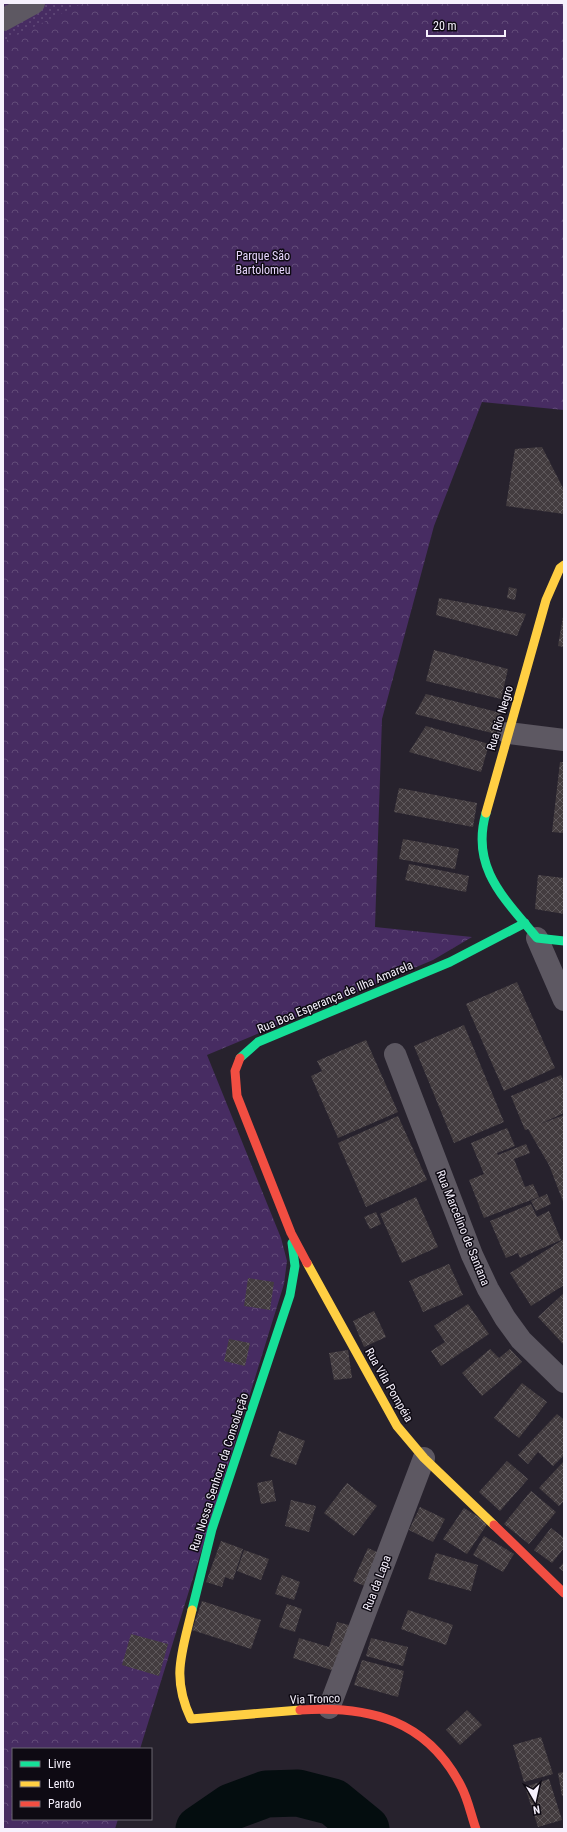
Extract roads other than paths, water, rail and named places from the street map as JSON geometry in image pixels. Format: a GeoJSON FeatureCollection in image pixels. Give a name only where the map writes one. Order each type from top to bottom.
{"type":"FeatureCollection","features":[{"type":"Feature","properties":{"kind":"street"},"geometry":{"type":"LineString","coordinates":[[3,20],[34,3]]}},
{"type":"Feature","properties":{"kind":"street","name":"Rua Rio Negro"},"geometry":{"type":"LineString","coordinates":[[531,930],[493,881],[484,862],[481,845],[483,823],[546,600],[560,568],[564,565]]}},
{"type":"Feature","properties":{"kind":"street"},"geometry":{"type":"LineString","coordinates":[[508,733],[564,740]]}},
{"type":"Feature","properties":{"kind":"street"},"geometry":{"type":"LineString","coordinates":[[531,930],[564,941]]}},
{"type":"Feature","properties":{"kind":"street"},"geometry":{"type":"LineString","coordinates":[[531,930],[564,1000]]}},
{"type":"Feature","properties":{"kind":"street","name":"Rua Boa Esperança de Ilha Amarela"},"geometry":{"type":"LineString","coordinates":[[291,1233],[237,1096],[234,1082],[234,1068],[243,1052],[258,1042],[531,930]]}},
{"type":"Feature","properties":{"kind":"street","name":"Rua Marcelino de Santana"},"geometry":{"type":"LineString","coordinates":[[395,1054],[472,1255],[488,1289],[505,1318],[521,1340],[564,1382]]}},
{"type":"Feature","properties":{"kind":"street","name":"Rua Vila Pompéia"},"geometry":{"type":"LineString","coordinates":[[291,1233],[397,1426],[424,1458],[564,1593]]}},
{"type":"Feature","properties":{"kind":"street","name":"Rua Nossa Senhora da Consolação"},"geometry":{"type":"LineString","coordinates":[[191,1719],[180,1689],[179,1664],[212,1529],[290,1295],[295,1266],[291,1233]]}},
{"type":"Feature","properties":{"kind":"street","name":"Rua da Lapa"},"geometry":{"type":"LineString","coordinates":[[329,1708],[424,1458]]}},
{"type":"Feature","properties":{"kind":"street","name":"Via Tronco"},"geometry":{"type":"LineString","coordinates":[[191,1719],[329,1708],[362,1711],[394,1721],[427,1741],[444,1760],[461,1786],[476,1829]]}},
{"type":"Feature","properties":{"kind":"waterway"},"geometry":{"type":"LineString","coordinates":[[199,1829],[231,1807],[266,1794],[298,1793],[333,1802],[366,1829]]}},
{"type":"Feature","properties":{"kind":"park label","name":"Parque São Bartolomeu"},"geometry":{"type":"Point","coordinates":[263,263]}}]}
